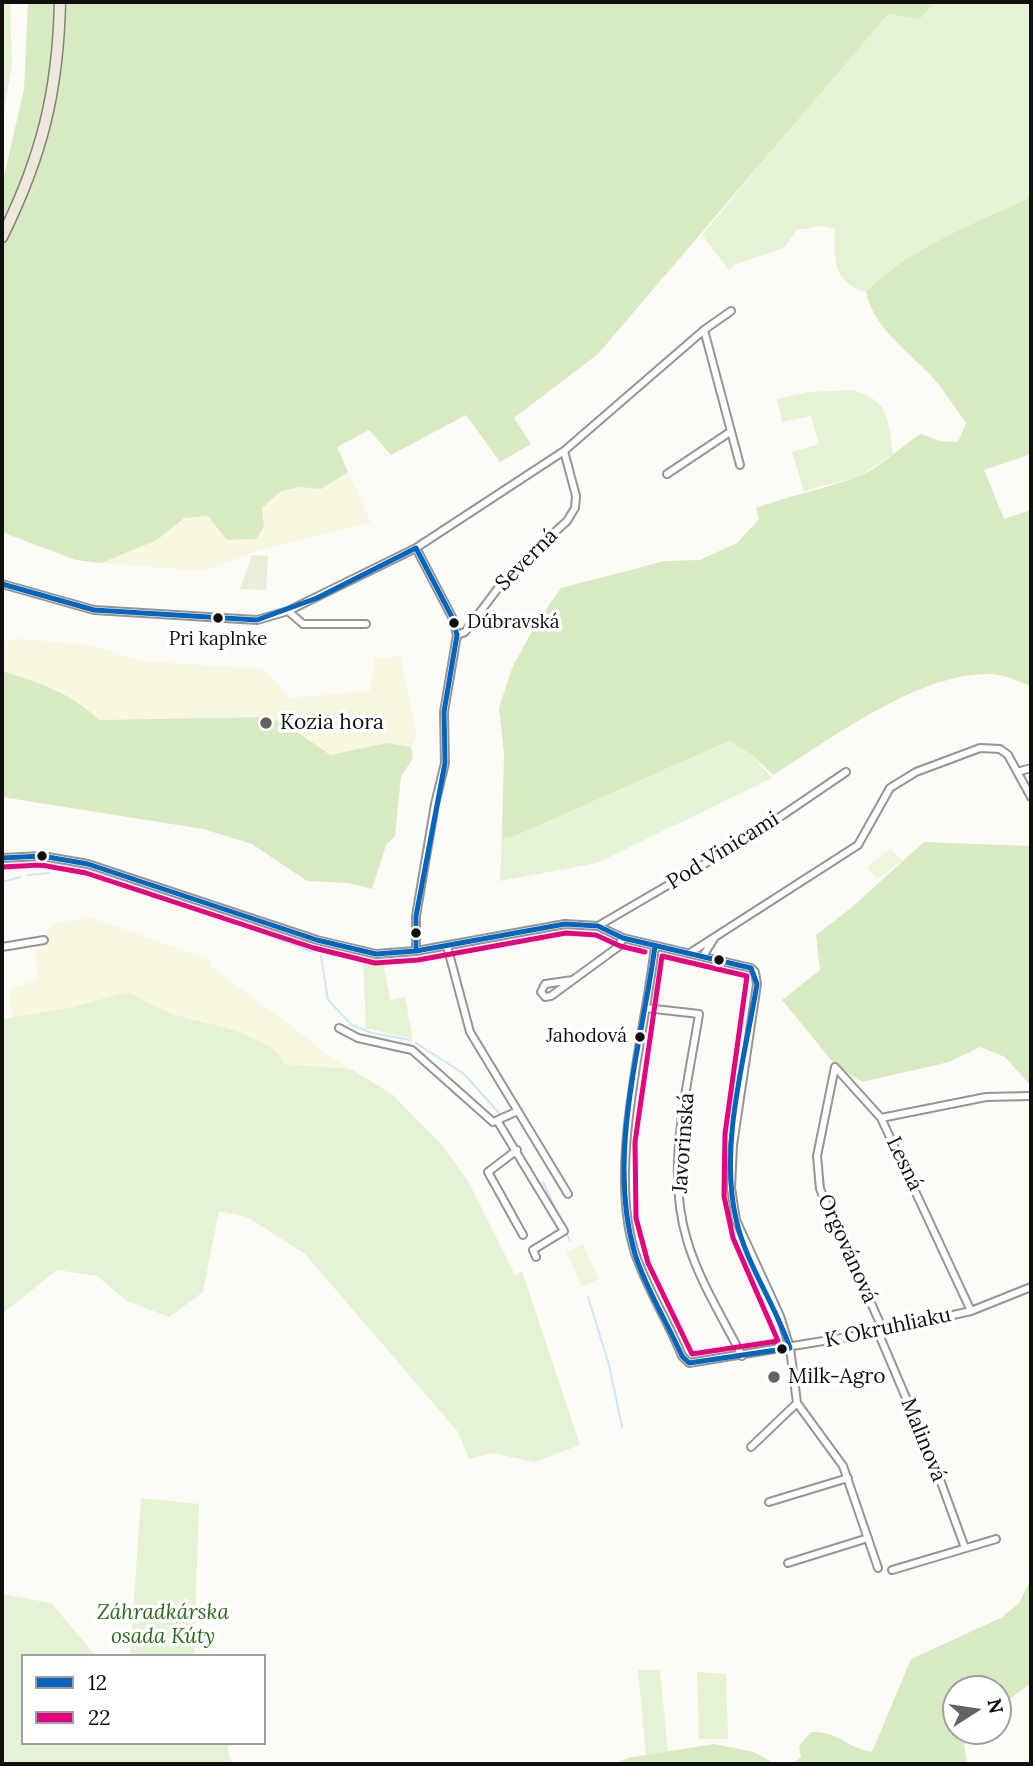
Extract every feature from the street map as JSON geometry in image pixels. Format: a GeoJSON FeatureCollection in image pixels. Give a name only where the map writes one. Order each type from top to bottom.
{"type":"FeatureCollection","features":[{"type":"Feature","properties":{"kind":"main road"},"geometry":{"type":"LineString","coordinates":[[2,237],[31,172],[48,119],[57,55],[60,2]]}},
{"type":"Feature","properties":{"kind":"street"},"geometry":{"type":"LineString","coordinates":[[2,583],[64,604],[105,611],[257,620],[288,611],[416,548],[564,451],[704,330],[731,311]]}},
{"type":"Feature","properties":{"kind":"street"},"geometry":{"type":"LineString","coordinates":[[704,330],[740,465]]}},
{"type":"Feature","properties":{"kind":"street"},"geometry":{"type":"LineString","coordinates":[[667,474],[730,432]]}},
{"type":"Feature","properties":{"kind":"street","name":"Severná"},"geometry":{"type":"LineString","coordinates":[[457,635],[465,632],[509,575],[568,521],[575,508],[576,496],[564,451]]}},
{"type":"Feature","properties":{"kind":"street"},"geometry":{"type":"LineString","coordinates":[[416,548],[452,617],[457,635],[444,712],[447,748],[422,876],[416,924],[416,951]]}},
{"type":"Feature","properties":{"kind":"street"},"geometry":{"type":"LineString","coordinates":[[288,611],[303,624],[366,624]]}},
{"type":"Feature","properties":{"kind":"street"},"geometry":{"type":"LineString","coordinates":[[690,953],[858,845],[881,800],[904,778],[990,747],[1007,755],[1031,797]]}},
{"type":"Feature","properties":{"kind":"street"},"geometry":{"type":"LineString","coordinates":[[1017,772],[1031,768]]}},
{"type":"Feature","properties":{"kind":"street","name":"Pod Vinicami"},"geometry":{"type":"LineString","coordinates":[[598,926],[752,836],[846,772]]}},
{"type":"Feature","properties":{"kind":"street"},"geometry":{"type":"LineString","coordinates":[[2,858],[66,858],[355,951],[376,954],[416,951],[565,923],[598,926],[623,937],[655,946],[751,968],[757,977],[733,1145],[732,1188],[736,1220],[780,1316],[790,1348],[797,1403],[848,1478],[878,1568]]}},
{"type":"Feature","properties":{"kind":"street"},"geometry":{"type":"LineString","coordinates":[[703,956],[717,934]]}},
{"type":"Feature","properties":{"kind":"street"},"geometry":{"type":"LineString","coordinates":[[573,980],[545,984],[541,994],[551,996],[573,980],[618,947],[623,937]]}},
{"type":"Feature","properties":{"kind":"street"},"geometry":{"type":"LineString","coordinates":[[2,947],[44,940]]}},
{"type":"Feature","properties":{"kind":"street"},"geometry":{"type":"LineString","coordinates":[[447,946],[470,1032],[568,1194]]}},
{"type":"Feature","properties":{"kind":"street"},"geometry":{"type":"LineString","coordinates":[[655,946],[625,1163],[629,1228],[635,1253],[681,1356],[689,1363],[741,1356]]}},
{"type":"Feature","properties":{"kind":"street","name":"Javorinská"},"geometry":{"type":"LineString","coordinates":[[646,1008],[699,1013],[679,1146],[680,1209],[697,1266],[741,1356]]}},
{"type":"Feature","properties":{"kind":"street"},"geometry":{"type":"LineString","coordinates":[[339,1028],[358,1038],[412,1050],[493,1122],[518,1111]]}},
{"type":"Feature","properties":{"kind":"street","name":"Orgovánová"},"geometry":{"type":"LineString","coordinates":[[878,1332],[879,1321],[820,1189],[817,1156],[835,1067],[881,1118]]}},
{"type":"Feature","properties":{"kind":"street","name":"Lesná"},"geometry":{"type":"LineString","coordinates":[[971,1311],[881,1118],[986,1097],[1031,1096]]}},
{"type":"Feature","properties":{"kind":"street"},"geometry":{"type":"LineString","coordinates":[[498,1122],[564,1231],[533,1251],[536,1257]]}},
{"type":"Feature","properties":{"kind":"street"},"geometry":{"type":"LineString","coordinates":[[517,1150],[488,1172],[523,1235]]}},
{"type":"Feature","properties":{"kind":"street","name":"K Okruhliaku"},"geometry":{"type":"LineString","coordinates":[[741,1356],[878,1332],[971,1311],[1031,1287]]}},
{"type":"Feature","properties":{"kind":"street","name":"Malinová"},"geometry":{"type":"LineString","coordinates":[[878,1332],[935,1466],[965,1548]]}},
{"type":"Feature","properties":{"kind":"street"},"geometry":{"type":"LineString","coordinates":[[751,1447],[797,1403]]}},
{"type":"Feature","properties":{"kind":"street"},"geometry":{"type":"LineString","coordinates":[[769,1502],[848,1478]]}},
{"type":"Feature","properties":{"kind":"street"},"geometry":{"type":"LineString","coordinates":[[788,1563],[867,1538]]}},
{"type":"Feature","properties":{"kind":"street"},"geometry":{"type":"LineString","coordinates":[[892,1570],[996,1539]]}},
{"type":"Feature","properties":{"kind":"shaded area"},"geometry":{"type":"Polygon","coordinates":[[[348,472],[371,523],[259,550],[204,571],[101,563],[157,540],[183,518],[208,516],[264,527],[261,508],[281,491],[300,487],[321,489],[348,472]]]}},
{"type":"Feature","properties":{"kind":"shaded area"},"geometry":{"type":"Polygon","coordinates":[[[19,639],[91,645],[140,661],[264,669],[290,698],[370,691],[375,659],[400,656],[417,736],[411,748],[387,743],[330,755],[299,733],[258,717],[98,720],[86,707],[61,691],[2,671],[2,642],[19,639]]]}},
{"type":"Feature","properties":{"kind":"shaded area"},"geometry":{"type":"Polygon","coordinates":[[[92,918],[211,960],[210,966],[323,1052],[351,1069],[285,1064],[210,1023],[164,1011],[126,992],[73,1007],[12,1018],[9,989],[38,980],[35,942],[59,922],[92,918]]]}},
{"type":"Feature","properties":{"kind":"green space"},"geometry":{"type":"Polygon","coordinates":[[[2,2],[10,2],[12,66],[2,120],[2,2]]]}},
{"type":"Feature","properties":{"kind":"green space"},"geometry":{"type":"Polygon","coordinates":[[[28,2],[935,2],[920,19],[888,14],[598,354],[514,418],[531,444],[500,462],[466,415],[391,455],[369,430],[337,447],[348,472],[321,489],[300,487],[281,491],[262,508],[264,527],[256,539],[227,540],[208,516],[184,518],[157,540],[101,563],[76,560],[2,532],[2,185],[24,89],[28,2]]]}},
{"type":"Feature","properties":{"kind":"green space"},"geometry":{"type":"Polygon","coordinates":[[[935,2],[1031,2],[1031,196],[923,249],[892,269],[866,292],[855,288],[841,276],[835,259],[835,229],[821,226],[797,230],[784,248],[736,264],[729,270],[702,235],[833,76],[888,14],[920,19],[935,2]]]}},
{"type":"Feature","properties":{"kind":"green space"},"geometry":{"type":"Polygon","coordinates":[[[1031,196],[1031,454],[984,470],[1004,519],[1031,510],[1031,686],[990,674],[934,684],[877,710],[773,775],[751,754],[729,741],[515,836],[502,839],[504,753],[499,708],[513,666],[537,622],[561,588],[665,561],[700,560],[737,543],[759,519],[756,508],[866,473],[921,434],[940,441],[958,442],[966,423],[940,386],[887,332],[871,307],[866,292],[892,269],[923,249],[1031,196]]]}},
{"type":"Feature","properties":{"kind":"green space"},"geometry":{"type":"Polygon","coordinates":[[[853,390],[865,394],[881,406],[888,421],[893,454],[858,477],[804,491],[792,452],[819,444],[811,416],[782,422],[777,399],[809,392],[853,390]]]}},
{"type":"Feature","properties":{"kind":"green space"},"geometry":{"type":"Polygon","coordinates":[[[252,555],[268,556],[266,590],[240,589],[252,555]]]}},
{"type":"Feature","properties":{"kind":"green space"},"geometry":{"type":"Polygon","coordinates":[[[2,671],[66,695],[99,720],[269,717],[299,733],[330,755],[387,743],[411,747],[413,758],[401,777],[395,836],[386,845],[372,889],[348,883],[307,881],[252,844],[203,829],[2,797],[2,671]]]}},
{"type":"Feature","properties":{"kind":"green space"},"geometry":{"type":"Polygon","coordinates":[[[729,741],[751,754],[772,778],[597,863],[500,881],[502,839],[515,836],[729,741]]]}},
{"type":"Feature","properties":{"kind":"green space"},"geometry":{"type":"Polygon","coordinates":[[[924,842],[1031,846],[1031,1086],[1005,1057],[980,1047],[949,1062],[862,1082],[836,1066],[782,1000],[820,970],[816,935],[851,908],[924,842]]]}},
{"type":"Feature","properties":{"kind":"green space"},"geometry":{"type":"Polygon","coordinates":[[[891,848],[902,861],[877,880],[867,867],[891,848]]]}},
{"type":"Feature","properties":{"kind":"green space"},"geometry":{"type":"Polygon","coordinates":[[[382,957],[390,1000],[405,997],[413,1039],[366,1028],[363,959],[382,957]]]}},
{"type":"Feature","properties":{"kind":"green space"},"geometry":{"type":"Polygon","coordinates":[[[126,992],[165,1011],[231,1030],[264,1043],[276,1052],[285,1064],[351,1069],[392,1094],[442,1145],[468,1181],[515,1275],[522,1271],[580,1445],[535,1462],[492,1453],[469,1459],[458,1432],[305,1254],[247,1217],[219,1211],[203,1292],[169,1317],[127,1301],[97,1276],[57,1270],[2,1314],[2,1019],[73,1007],[126,992]]]}},
{"type":"Feature","properties":{"kind":"green space"},"geometry":{"type":"Polygon","coordinates":[[[583,1244],[599,1279],[582,1287],[566,1252],[583,1244]]]}},
{"type":"Feature","properties":{"kind":"green space","name":"Záhradkárska osada Kúty"},"geometry":{"type":"Polygon","coordinates":[[[141,1498],[199,1504],[194,1654],[130,1654],[141,1498]]]}},
{"type":"Feature","properties":{"kind":"green space"},"geometry":{"type":"Polygon","coordinates":[[[1031,1579],[1031,1683],[1012,1697],[1012,1675],[942,1675],[942,1745],[964,1745],[967,1761],[961,1764],[775,1764],[794,1763],[801,1757],[799,1746],[811,1732],[829,1734],[872,1752],[911,1659],[1001,1618],[1019,1603],[1031,1579]]]}},
{"type":"Feature","properties":{"kind":"green space","name":"Záhradkárska osada Kúty"},"geometry":{"type":"Polygon","coordinates":[[[2,1594],[51,1603],[94,1654],[21,1654],[21,1745],[232,1745],[227,1746],[232,1764],[2,1764],[2,1594]]]}},
{"type":"Feature","properties":{"kind":"green space"},"geometry":{"type":"Polygon","coordinates":[[[638,1670],[660,1670],[668,1752],[646,1755],[638,1670]]]}},
{"type":"Feature","properties":{"kind":"green space"},"geometry":{"type":"Polygon","coordinates":[[[697,1672],[726,1674],[728,1739],[699,1739],[697,1672]]]}},
{"type":"Feature","properties":{"kind":"green space"},"geometry":{"type":"Polygon","coordinates":[[[714,1744],[754,1752],[775,1764],[614,1764],[628,1758],[714,1744]]]}},
{"type":"Feature","properties":{"kind":"waterway"},"geometry":{"type":"LineString","coordinates":[[28,875],[49,873]]}},
{"type":"Feature","properties":{"kind":"waterway"},"geometry":{"type":"LineString","coordinates":[[95,876],[145,890],[313,952]]}},
{"type":"Feature","properties":{"kind":"waterway"},"geometry":{"type":"LineString","coordinates":[[2,882],[20,877]]}},
{"type":"Feature","properties":{"kind":"waterway"},"geometry":{"type":"LineString","coordinates":[[321,956],[328,1000],[352,1025],[372,1033],[411,1040]]}},
{"type":"Feature","properties":{"kind":"waterway"},"geometry":{"type":"LineString","coordinates":[[416,1043],[464,1074],[500,1114]]}},
{"type":"Feature","properties":{"kind":"waterway"},"geometry":{"type":"LineString","coordinates":[[543,1182],[570,1241]]}},
{"type":"Feature","properties":{"kind":"waterway"},"geometry":{"type":"LineString","coordinates":[[588,1297],[609,1365],[622,1427]]}},
{"type":"Feature","properties":{"kind":"transit line","name":"12"},"geometry":{"type":"LineString","coordinates":[[2,584],[94,610],[257,620],[317,598],[416,548],[452,617],[457,635],[444,712],[445,763],[416,916],[416,951]]}},
{"type":"Feature","properties":{"kind":"transit line","name":"12"},"geometry":{"type":"LineString","coordinates":[[2,858],[42,856],[88,864],[317,940],[376,954],[416,951],[565,924],[598,926],[623,938],[751,968],[757,984],[732,1131],[732,1190],[741,1236],[790,1348],[689,1363],[682,1356],[635,1254],[627,1217],[625,1139],[655,946]]}},
{"type":"Feature","properties":{"kind":"transit line","name":"22"},"geometry":{"type":"LineString","coordinates":[[2,867],[41,865],[86,873],[314,948],[375,963],[418,960],[566,933],[596,935],[620,946],[645,952]]}},
{"type":"Feature","properties":{"kind":"transit line","name":"22"},"geometry":{"type":"LineString","coordinates":[[662,956],[747,976],[725,1134],[724,1196],[733,1238],[778,1341],[692,1354],[648,1263],[636,1218],[635,1142],[662,956]]}},
{"type":"Feature","properties":{"kind":"place","name":"Pri kaplnke"},"geometry":{"type":"Point","coordinates":[218,618]}},
{"type":"Feature","properties":{"kind":"place","name":"Dúbravská"},"geometry":{"type":"Point","coordinates":[454,623]}},
{"type":"Feature","properties":{"kind":"place","name":"Kozia hora"},"geometry":{"type":"Point","coordinates":[266,723]}},
{"type":"Feature","properties":{"kind":"place","name":"Jahodová"},"geometry":{"type":"Point","coordinates":[640,1037]}},
{"type":"Feature","properties":{"kind":"place","name":"Milk-Agro"},"geometry":{"type":"Point","coordinates":[774,1377]}}]}
